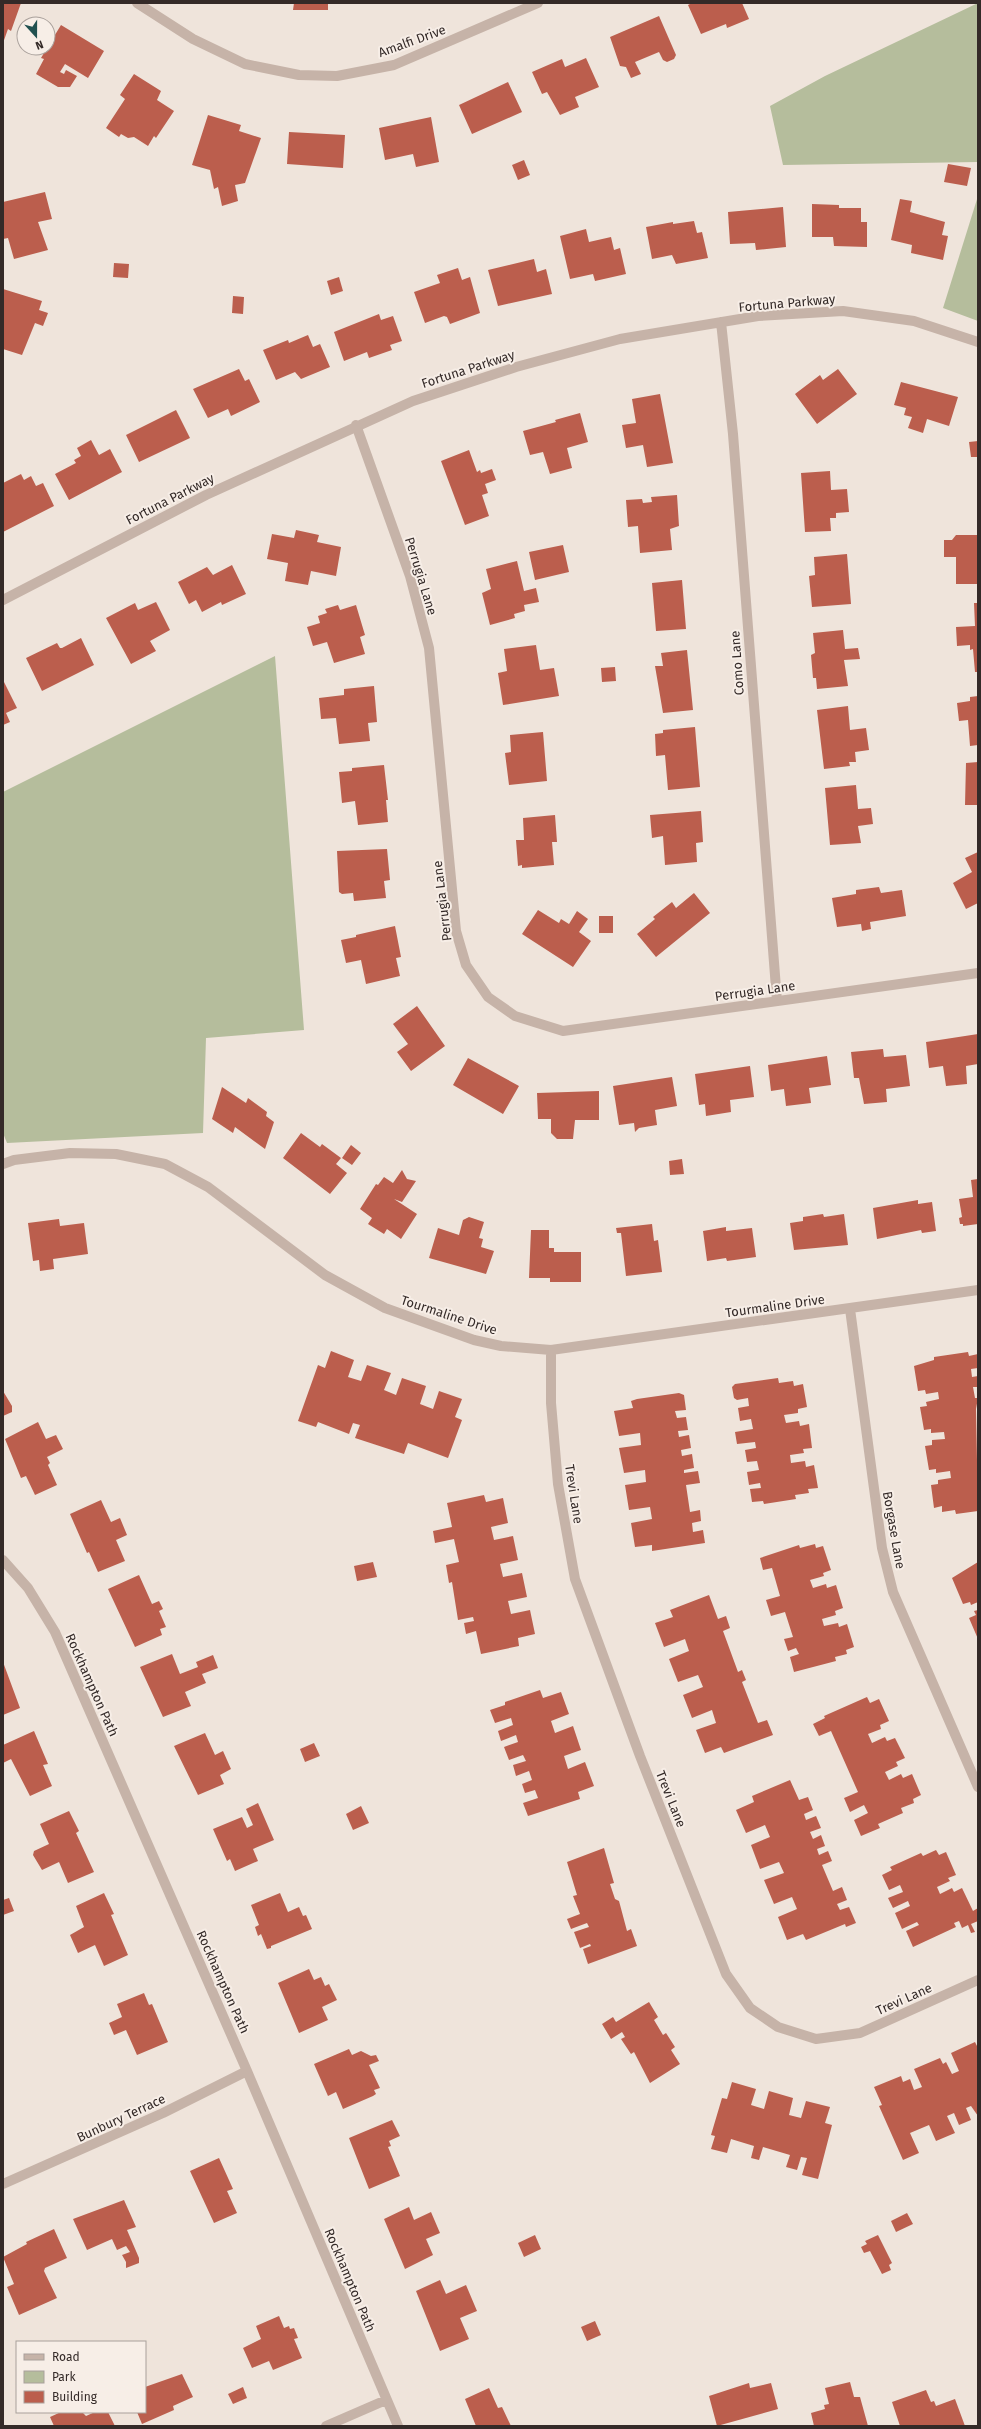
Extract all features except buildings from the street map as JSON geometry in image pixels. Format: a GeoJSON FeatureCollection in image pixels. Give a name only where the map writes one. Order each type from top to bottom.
{"type":"FeatureCollection","features":[{"type":"Feature","properties":{"kind":"street","name":"Amalfi Drive"},"geometry":{"type":"LineString","coordinates":[[137,3],[193,39],[245,64],[299,75],[337,76],[394,65],[538,3]]}},
{"type":"Feature","properties":{"kind":"street","name":"Fortuna Parkway"},"geometry":{"type":"LineString","coordinates":[[3,600],[206,495],[356,425],[413,401],[516,367],[620,339],[758,316],[843,311],[914,321],[978,342]]}},
{"type":"Feature","properties":{"kind":"street","name":"Como Lane"},"geometry":{"type":"LineString","coordinates":[[721,322],[733,434],[777,1001]]}},
{"type":"Feature","properties":{"kind":"street","name":"Perrugia Lane"},"geometry":{"type":"LineString","coordinates":[[356,425],[410,576],[428,648],[456,931],[466,965],[488,997],[515,1016],[563,1031],[978,973]]}},
{"type":"Feature","properties":{"kind":"street","name":"Tourmaline Drive"},"geometry":{"type":"LineString","coordinates":[[3,1164],[14,1160],[78,1153],[116,1154],[165,1164],[208,1187],[325,1275],[385,1308],[474,1340],[501,1346],[551,1350],[978,1290]]}},
{"type":"Feature","properties":{"kind":"street","name":"Borgase Lane"},"geometry":{"type":"LineString","coordinates":[[850,1309],[882,1548],[893,1592],[978,1787]]}},
{"type":"Feature","properties":{"kind":"street","name":"Trevi Lane"},"geometry":{"type":"LineString","coordinates":[[551,1350],[551,1402],[558,1484],[575,1580],[640,1756],[726,1974],[750,2008],[778,2027],[816,2039],[860,2033],[978,1980]]}},
{"type":"Feature","properties":{"kind":"street","name":"Rockhampton Path"},"geometry":{"type":"LineString","coordinates":[[3,1560],[28,1588],[55,1632],[248,2071],[398,2426]]}},
{"type":"Feature","properties":{"kind":"street","name":"Bunbury Terrace"},"geometry":{"type":"LineString","coordinates":[[3,2184],[164,2113],[248,2071]]}},
{"type":"Feature","properties":{"kind":"street"},"geometry":{"type":"LineString","coordinates":[[326,2426],[386,2400]]}},
{"type":"Feature","properties":{"kind":"green space"},"geometry":{"type":"Polygon","coordinates":[[[978,3],[978,162],[783,165],[770,106],[825,76],[978,3]]]}},
{"type":"Feature","properties":{"kind":"green space"},"geometry":{"type":"Polygon","coordinates":[[[978,196],[978,321],[943,308],[978,196]]]}},
{"type":"Feature","properties":{"kind":"green space"},"geometry":{"type":"Polygon","coordinates":[[[275,656],[304,1030],[206,1038],[203,1133],[7,1143],[3,1133],[3,792],[275,656]]]}}]}
